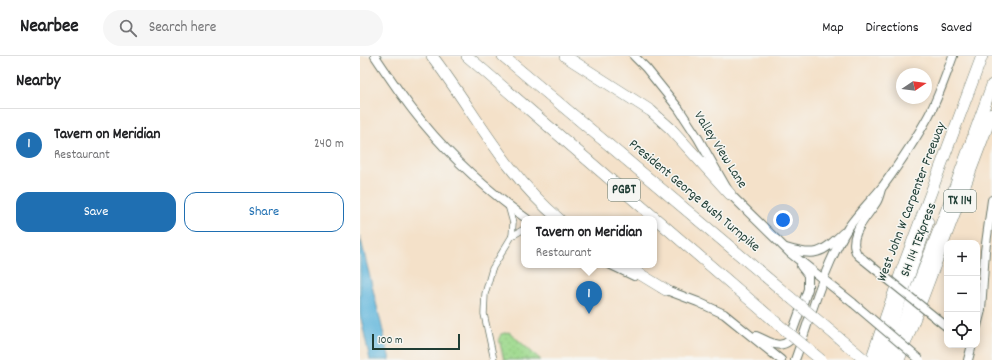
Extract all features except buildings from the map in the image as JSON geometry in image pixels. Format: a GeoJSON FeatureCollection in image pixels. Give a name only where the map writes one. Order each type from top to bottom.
{"type":"FeatureCollection","features":[{"type":"Feature","properties":{"kind":"highway"},"geometry":{"type":"LineString","coordinates":[[432,56],[512,172],[533,195],[556,216]]}},
{"type":"Feature","properties":{"kind":"highway","name":"PGBT"},"geometry":{"type":"LineString","coordinates":[[467,56],[653,216]]}},
{"type":"Feature","properties":{"kind":"highway","name":"President George Bush Turnpike"},"geometry":{"type":"LineString","coordinates":[[503,56],[865,360]]}},
{"type":"Feature","properties":{"kind":"highway"},"geometry":{"type":"LineString","coordinates":[[565,56],[651,111],[671,129],[730,194]]}},
{"type":"Feature","properties":{"kind":"highway","name":"West John W Carpenter Freeway"},"geometry":{"type":"LineString","coordinates":[[871,360],[900,275],[982,56]]}},
{"type":"Feature","properties":{"kind":"highway","name":"SH 114 TEXpress"},"geometry":{"type":"LineString","coordinates":[[889,360],[948,206],[992,85]]}},
{"type":"Feature","properties":{"kind":"highway","name":"TX 114"},"geometry":{"type":"LineString","coordinates":[[900,360],[992,114]]}},
{"type":"Feature","properties":{"kind":"highway","name":"SH 114 TEXpress"},"geometry":{"type":"LineString","coordinates":[[879,360],[956,143],[955,131]]}},
{"type":"Feature","properties":{"kind":"highway","name":"PGBT"},"geometry":{"type":"LineString","coordinates":[[657,220],[821,360]]}},
{"type":"Feature","properties":{"kind":"highway"},"geometry":{"type":"LineString","coordinates":[[630,268],[666,290]]}},
{"type":"Feature","properties":{"kind":"main road"},"geometry":{"type":"LineString","coordinates":[[375,56],[411,109],[428,129],[470,172],[523,216]]}},
{"type":"Feature","properties":{"kind":"main road","name":"Valley View Lane"},"geometry":{"type":"LineString","coordinates":[[634,56],[646,68],[679,109],[698,138],[730,194],[786,249],[920,360]]}},
{"type":"Feature","properties":{"kind":"main road","name":"West John W Carpenter Freeway"},"geometry":{"type":"LineString","coordinates":[[795,360],[827,269],[848,228],[882,186],[929,114],[953,56]]}},
{"type":"Feature","properties":{"kind":"main road"},"geometry":{"type":"LineString","coordinates":[[882,186],[878,200],[857,232],[854,243],[857,253],[944,325]]}},
{"type":"Feature","properties":{"kind":"main road"},"geometry":{"type":"LineString","coordinates":[[980,314],[983,292],[985,251],[992,200]]}},
{"type":"Feature","properties":{"kind":"main road"},"geometry":{"type":"LineString","coordinates":[[786,249],[812,254],[819,252],[831,244],[848,228]]}},
{"type":"Feature","properties":{"kind":"main road"},"geometry":{"type":"LineString","coordinates":[[748,333],[775,345],[782,345],[789,341],[808,288],[808,275],[786,249]]}},
{"type":"Feature","properties":{"kind":"main road"},"geometry":{"type":"LineString","coordinates":[[980,264],[985,251]]}},
{"type":"Feature","properties":{"kind":"main road"},"geometry":{"type":"LineString","coordinates":[[618,268],[724,314],[781,360]]}},
{"type":"Feature","properties":{"kind":"main road"},"geometry":{"type":"LineString","coordinates":[[968,360],[971,348]]}},
{"type":"Feature","properties":{"kind":"street"},"geometry":{"type":"LineString","coordinates":[[494,360],[484,314],[485,294],[492,269],[512,236],[513,223],[508,205]]}},
{"type":"Feature","properties":{"kind":"street"},"geometry":{"type":"LineString","coordinates":[[512,236],[521,231]]}},
{"type":"Feature","properties":{"kind":"green space"},"geometry":{"type":"Polygon","coordinates":[[[509,332],[541,360],[504,360],[499,339],[501,334],[509,332]]]}},
{"type":"Feature","properties":{"kind":"water"},"geometry":{"type":"Polygon","coordinates":[[[360,236],[390,360],[370,360],[360,314],[360,236]]]}},
{"type":"Feature","properties":{"kind":"place","name":"Tavern on Meridian"},"geometry":{"type":"Point","coordinates":[589,314]}}]}
